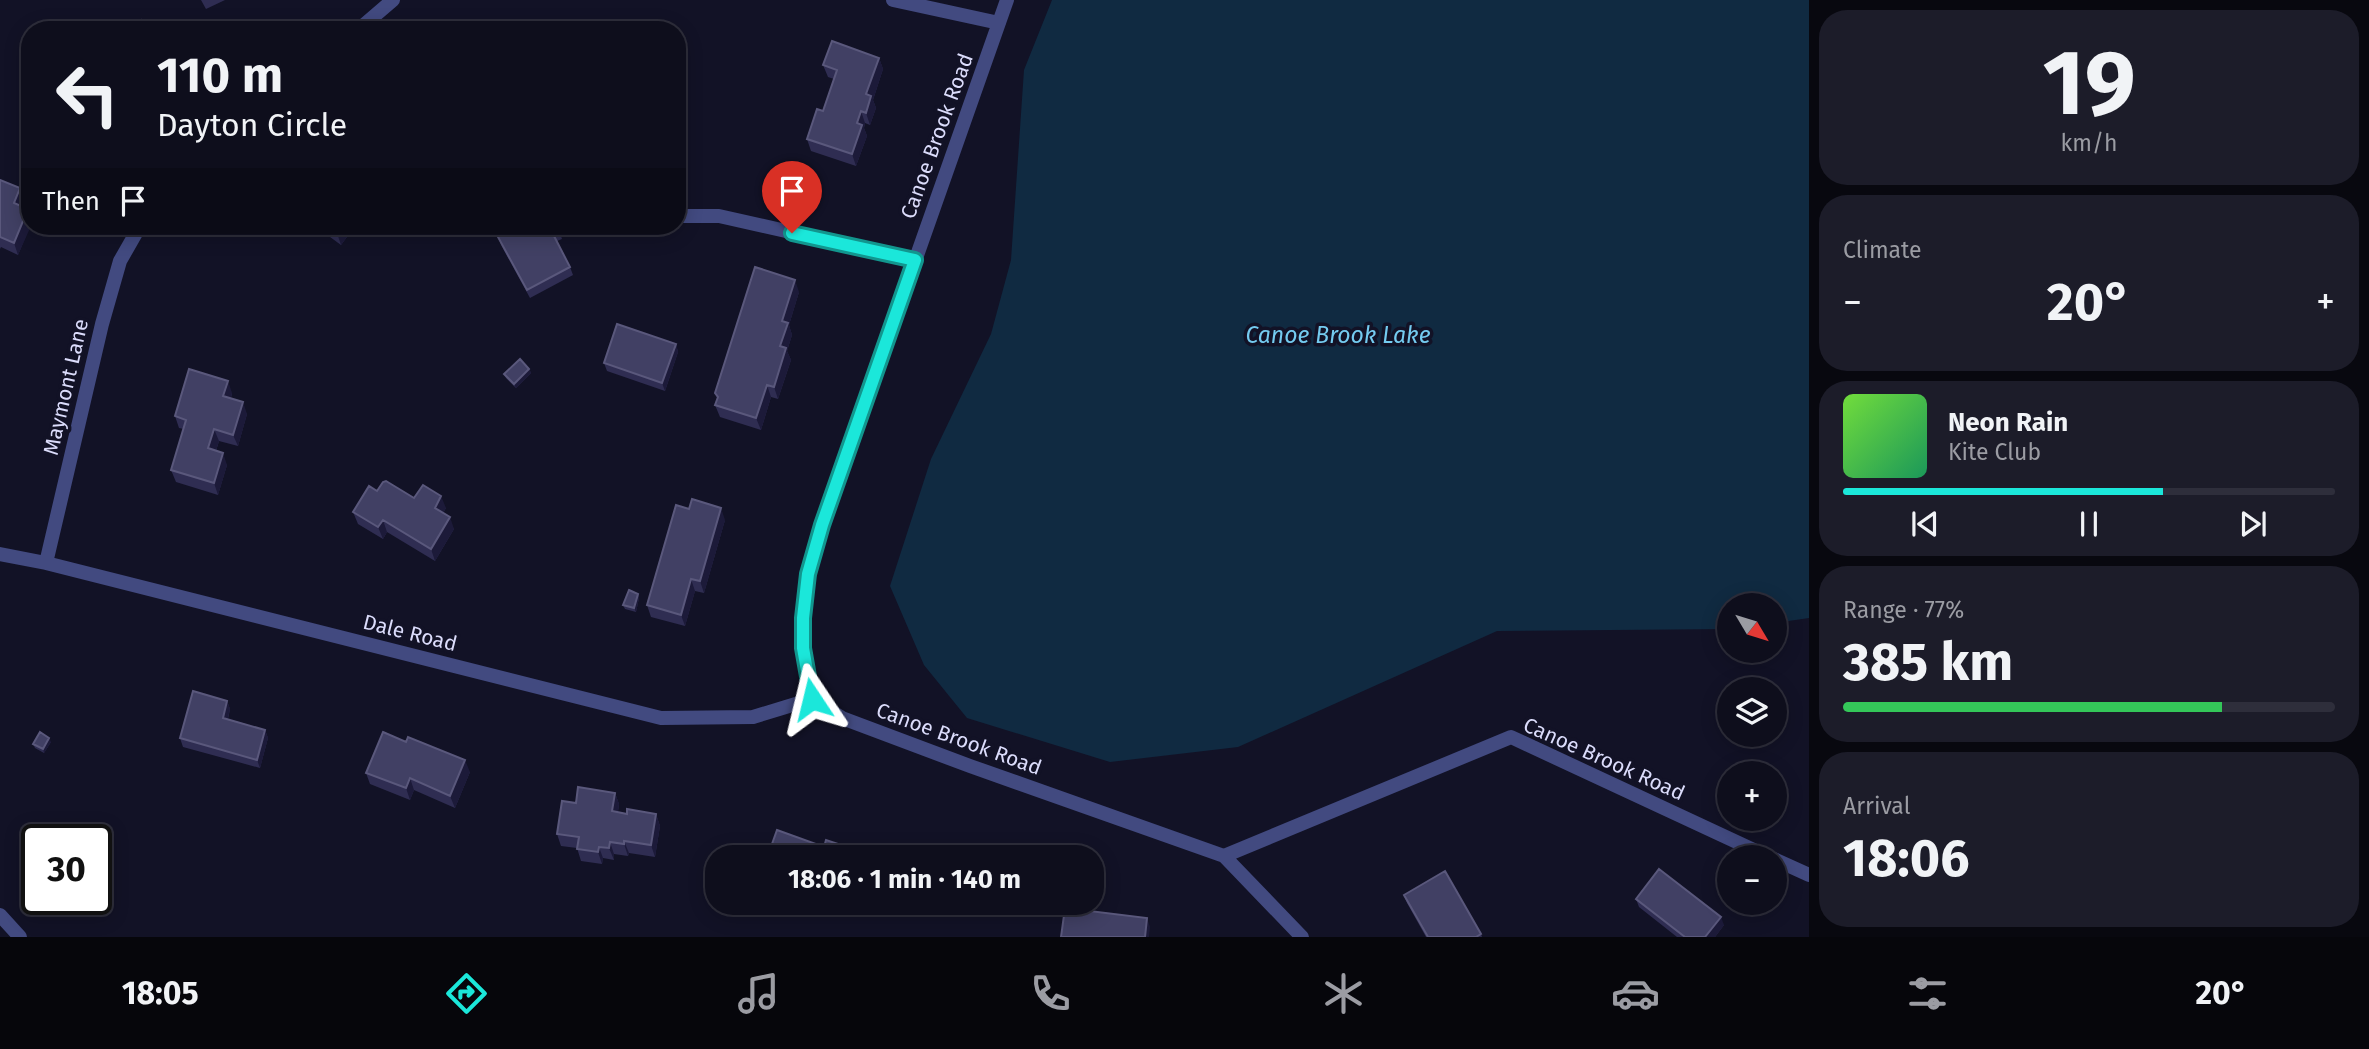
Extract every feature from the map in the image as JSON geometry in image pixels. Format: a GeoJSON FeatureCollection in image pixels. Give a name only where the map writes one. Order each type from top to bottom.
{"type":"FeatureCollection","features":[{"type":"Feature","properties":{"kind":"street"},"geometry":{"type":"LineString","coordinates":[[368,21],[393,0]]}},
{"type":"Feature","properties":{"kind":"street"},"geometry":{"type":"LineString","coordinates":[[893,0],[999,23]]}},
{"type":"Feature","properties":{"kind":"street","name":"Canoe Brook Road"},"geometry":{"type":"LineString","coordinates":[[1007,0],[822,525],[808,574],[803,648],[812,699],[842,718],[1224,856],[1511,737],[1745,845]]}},
{"type":"Feature","properties":{"kind":"street"},"geometry":{"type":"LineString","coordinates":[[686,216],[719,216],[915,260]]}},
{"type":"Feature","properties":{"kind":"street","name":"Maymont Lane"},"geometry":{"type":"LineString","coordinates":[[46,563],[105,311],[120,261],[135,235]]}},
{"type":"Feature","properties":{"kind":"street","name":"Dale Road"},"geometry":{"type":"LineString","coordinates":[[0,554],[46,563],[661,718],[753,718],[812,699]]}},
{"type":"Feature","properties":{"kind":"street"},"geometry":{"type":"LineString","coordinates":[[1224,856],[1302,937]]}},
{"type":"Feature","properties":{"kind":"street","name":"Canoe Brook Road"},"geometry":{"type":"LineString","coordinates":[[1787,865],[1809,875]]}},
{"type":"Feature","properties":{"kind":"street"},"geometry":{"type":"LineString","coordinates":[[0,915],[20,937]]}},
{"type":"Feature","properties":{"kind":"water","name":"Canoe Brook Lake"},"geometry":{"type":"Polygon","coordinates":[[[1052,0],[1809,0],[1809,618],[1787,621],[1787,593],[1717,593],[1717,629],[1497,631],[1238,747],[1110,762],[967,718],[924,665],[890,586],[931,459],[991,334],[1011,260],[1024,70],[1052,0]]]}},
{"type":"Feature","properties":{"kind":"building"},"geometry":{"type":"Polygon","coordinates":[[[832,41],[879,58],[866,94],[871,96],[866,113],[861,111],[857,123],[862,125],[852,154],[807,139],[817,109],[823,111],[837,70],[823,65],[832,41]]]}},
{"type":"Feature","properties":{"kind":"building"},"geometry":{"type":"Polygon","coordinates":[[[0,180],[20,188],[14,203],[21,206],[21,226],[14,243],[0,237],[0,180]]]}},
{"type":"Feature","properties":{"kind":"building"},"geometry":{"type":"Polygon","coordinates":[[[554,235],[570,267],[527,290],[498,237],[554,235]]]}},
{"type":"Feature","properties":{"kind":"building"},"geometry":{"type":"Polygon","coordinates":[[[755,267],[795,280],[782,321],[788,323],[780,346],[786,348],[774,387],[767,385],[756,418],[715,405],[718,397],[715,393],[755,267]]]}},
{"type":"Feature","properties":{"kind":"building"},"geometry":{"type":"Polygon","coordinates":[[[617,324],[676,344],[662,383],[604,363],[617,324]]]}},
{"type":"Feature","properties":{"kind":"building"},"geometry":{"type":"Polygon","coordinates":[[[520,359],[529,369],[514,384],[504,374],[520,359]]]}},
{"type":"Feature","properties":{"kind":"building"},"geometry":{"type":"Polygon","coordinates":[[[189,369],[228,381],[223,396],[243,402],[233,435],[214,429],[208,448],[223,453],[214,483],[171,470],[186,420],[175,416],[189,369]]]}},
{"type":"Feature","properties":{"kind":"building"},"geometry":{"type":"Polygon","coordinates":[[[386,481],[414,498],[423,485],[441,496],[435,508],[450,517],[431,549],[383,520],[378,527],[353,512],[369,486],[377,491],[386,481]]]}},
{"type":"Feature","properties":{"kind":"building"},"geometry":{"type":"Polygon","coordinates":[[[692,499],[721,508],[700,581],[691,579],[681,615],[647,605],[676,505],[689,509],[692,499]]]}},
{"type":"Feature","properties":{"kind":"building"},"geometry":{"type":"Polygon","coordinates":[[[629,590],[638,594],[634,608],[623,605],[629,590]]]}},
{"type":"Feature","properties":{"kind":"building"},"geometry":{"type":"Polygon","coordinates":[[[193,691],[227,701],[223,718],[265,730],[257,760],[180,738],[193,691]]]}},
{"type":"Feature","properties":{"kind":"building"},"geometry":{"type":"Polygon","coordinates":[[[40,732],[49,738],[43,749],[33,744],[40,732]]]}},
{"type":"Feature","properties":{"kind":"building"},"geometry":{"type":"Polygon","coordinates":[[[383,732],[406,742],[408,737],[465,760],[450,796],[410,778],[406,788],[366,773],[383,732]]]}},
{"type":"Feature","properties":{"kind":"building"},"geometry":{"type":"Polygon","coordinates":[[[578,787],[615,793],[612,811],[627,814],[627,809],[656,814],[651,845],[610,842],[609,848],[599,847],[598,852],[577,849],[579,837],[557,834],[562,801],[576,803],[578,787]]]}},
{"type":"Feature","properties":{"kind":"building"},"geometry":{"type":"Polygon","coordinates":[[[777,830],[818,845],[772,845],[777,830]]]}},
{"type":"Feature","properties":{"kind":"building"},"geometry":{"type":"Polygon","coordinates":[[[826,840],[841,845],[825,845],[826,840]]]}},
{"type":"Feature","properties":{"kind":"building"},"geometry":{"type":"Polygon","coordinates":[[[1659,869],[1721,917],[1705,937],[1685,937],[1636,899],[1659,869]]]}},
{"type":"Feature","properties":{"kind":"building"},"geometry":{"type":"Polygon","coordinates":[[[1445,871],[1481,934],[1476,937],[1428,937],[1404,895],[1445,871]]]}},
{"type":"Feature","properties":{"kind":"building"},"geometry":{"type":"Polygon","coordinates":[[[1104,913],[1147,918],[1145,937],[1061,937],[1064,915],[1104,915],[1104,913]]]}},
{"type":"Feature","properties":{"kind":"route"},"geometry":{"type":"LineString","coordinates":[[792,233],[915,260],[822,525],[808,574],[803,648],[812,699]]}}]}
